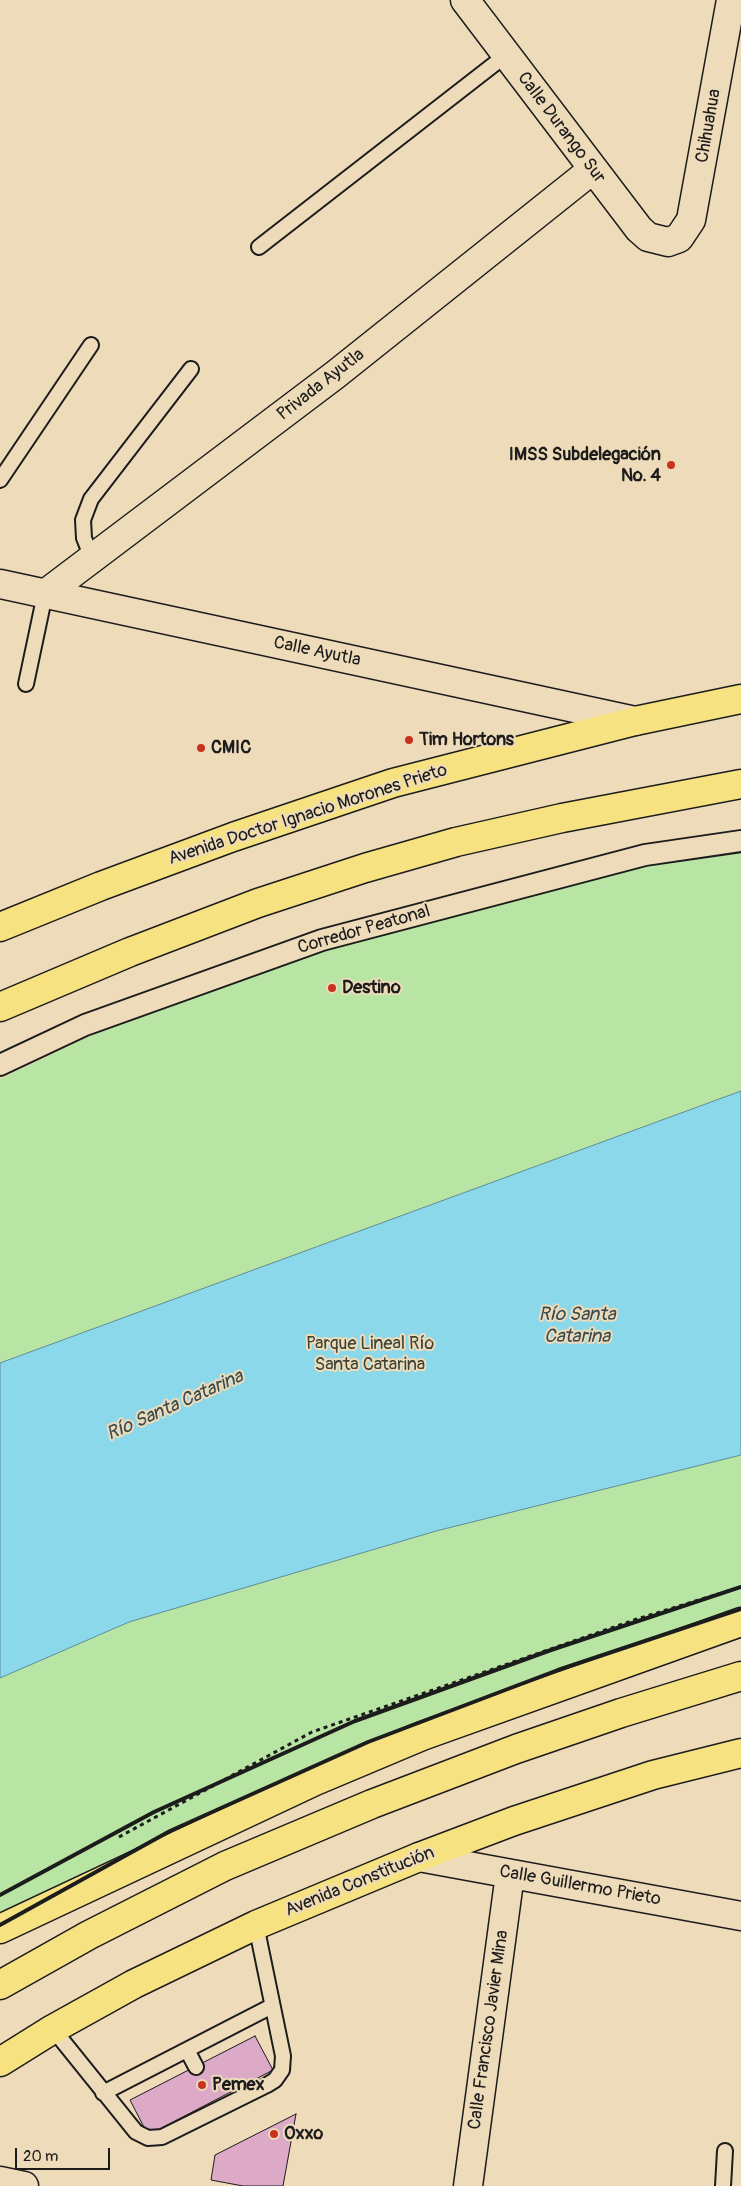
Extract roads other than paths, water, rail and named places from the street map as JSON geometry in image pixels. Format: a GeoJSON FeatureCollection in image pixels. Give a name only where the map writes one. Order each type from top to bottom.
{"type":"FeatureCollection","features":[{"type":"Feature","properties":{"kind":"highway","name":"Avenida Doctor Ignacio Morones Prieto"},"geometry":{"type":"LineString","coordinates":[[0,927],[101,886],[224,840],[393,783],[635,720],[741,699]]}},
{"type":"Feature","properties":{"kind":"highway"},"geometry":{"type":"LineString","coordinates":[[0,1007],[139,948],[258,903],[365,868],[456,842],[562,818],[741,784]]}},
{"type":"Feature","properties":{"kind":"highway"},"geometry":{"type":"LineString","coordinates":[[0,1929],[307,1785],[422,1736],[741,1622]]}},
{"type":"Feature","properties":{"kind":"highway"},"geometry":{"type":"LineString","coordinates":[[0,1985],[89,1935],[225,1866],[354,1812],[516,1749],[621,1713],[741,1676]]}},
{"type":"Feature","properties":{"kind":"highway","name":"Avenida Constitución"},"geometry":{"type":"LineString","coordinates":[[0,2062],[53,2029],[134,1984],[256,1925],[419,1857],[532,1815],[653,1776],[741,1753]]}},
{"type":"Feature","properties":{"kind":"street","name":"Calle Durango Sur"},"geometry":{"type":"LineString","coordinates":[[465,0],[638,229],[648,238],[668,242]]}},
{"type":"Feature","properties":{"kind":"street","name":"Chihuahua"},"geometry":{"type":"LineString","coordinates":[[668,242],[679,238],[691,220],[731,0]]}},
{"type":"Feature","properties":{"kind":"street","name":"Privada Ayutla"},"geometry":{"type":"LineString","coordinates":[[45,594],[335,375],[592,170]]}},
{"type":"Feature","properties":{"kind":"street","name":"Calle Ayutla"},"geometry":{"type":"LineString","coordinates":[[0,584],[635,720]]}},
{"type":"Feature","properties":{"kind":"street","name":"Corredor Peatonal"},"geometry":{"type":"LineString","coordinates":[[0,1064],[85,1025],[322,940],[645,855],[741,841]]}},
{"type":"Feature","properties":{"kind":"street","name":"Calle Guillermo Prieto"},"geometry":{"type":"LineString","coordinates":[[419,1857],[741,1916]]}},
{"type":"Feature","properties":{"kind":"street","name":"Calle Francisco Javier Mina"},"geometry":{"type":"LineString","coordinates":[[468,2186],[510,1874]]}},
{"type":"Feature","properties":{"kind":"street"},"geometry":{"type":"LineString","coordinates":[[0,2181],[24,2186]]}},
{"type":"Feature","properties":{"kind":"lane"},"geometry":{"type":"LineString","coordinates":[[259,248],[506,55]]}},
{"type":"Feature","properties":{"kind":"lane"},"geometry":{"type":"LineString","coordinates":[[0,480],[91,345]]}},
{"type":"Feature","properties":{"kind":"lane"},"geometry":{"type":"LineString","coordinates":[[92,558],[84,538],[84,520],[91,498],[191,369]]}},
{"type":"Feature","properties":{"kind":"lane"},"geometry":{"type":"LineString","coordinates":[[26,684],[45,594]]}},
{"type":"Feature","properties":{"kind":"lane"},"geometry":{"type":"LineString","coordinates":[[53,2029],[136,2132],[148,2138],[162,2137],[215,2105],[267,2085],[275,2080],[282,2070],[283,2056],[256,1925]]}},
{"type":"Feature","properties":{"kind":"lane"},"geometry":{"type":"LineString","coordinates":[[104,2093],[272,2006]]}},
{"type":"Feature","properties":{"kind":"lane"},"geometry":{"type":"LineString","coordinates":[[187,2050],[196,2067]]}},
{"type":"Feature","properties":{"kind":"lane"},"geometry":{"type":"LineString","coordinates":[[723,2186],[725,2150]]}},
{"type":"Feature","properties":{"kind":"water","name":"Río Santa Catarina"},"geometry":{"type":"Polygon","coordinates":[[[741,1091],[741,1455],[436,1531],[129,1622],[0,1678],[0,1363],[741,1091]]]}},
{"type":"Feature","properties":{"kind":"railway"},"geometry":{"type":"LineString","coordinates":[[0,1895],[154,1812],[355,1721],[551,1650],[741,1587]]}},
{"type":"Feature","properties":{"kind":"railway"},"geometry":{"type":"LineString","coordinates":[[0,1925],[170,1831],[368,1742],[558,1670],[741,1609]]}},
{"type":"Feature","properties":{"kind":"place","name":"IMSS Subdelegación No. 4"},"geometry":{"type":"Point","coordinates":[671,465]}},
{"type":"Feature","properties":{"kind":"place","name":"Tim Hortons"},"geometry":{"type":"Point","coordinates":[409,740]}},
{"type":"Feature","properties":{"kind":"place","name":"CMIC"},"geometry":{"type":"Point","coordinates":[201,748]}},
{"type":"Feature","properties":{"kind":"place","name":"Destino"},"geometry":{"type":"Point","coordinates":[332,988]}},
{"type":"Feature","properties":{"kind":"place","name":"Pemex"},"geometry":{"type":"Point","coordinates":[202,2085]}},
{"type":"Feature","properties":{"kind":"place","name":"Oxxo"},"geometry":{"type":"Point","coordinates":[274,2134]}},
{"type":"Feature","properties":{"kind":"park label","name":"Parque Lineal Río Santa Catarina"},"geometry":{"type":"Point","coordinates":[370,1354]}}]}
